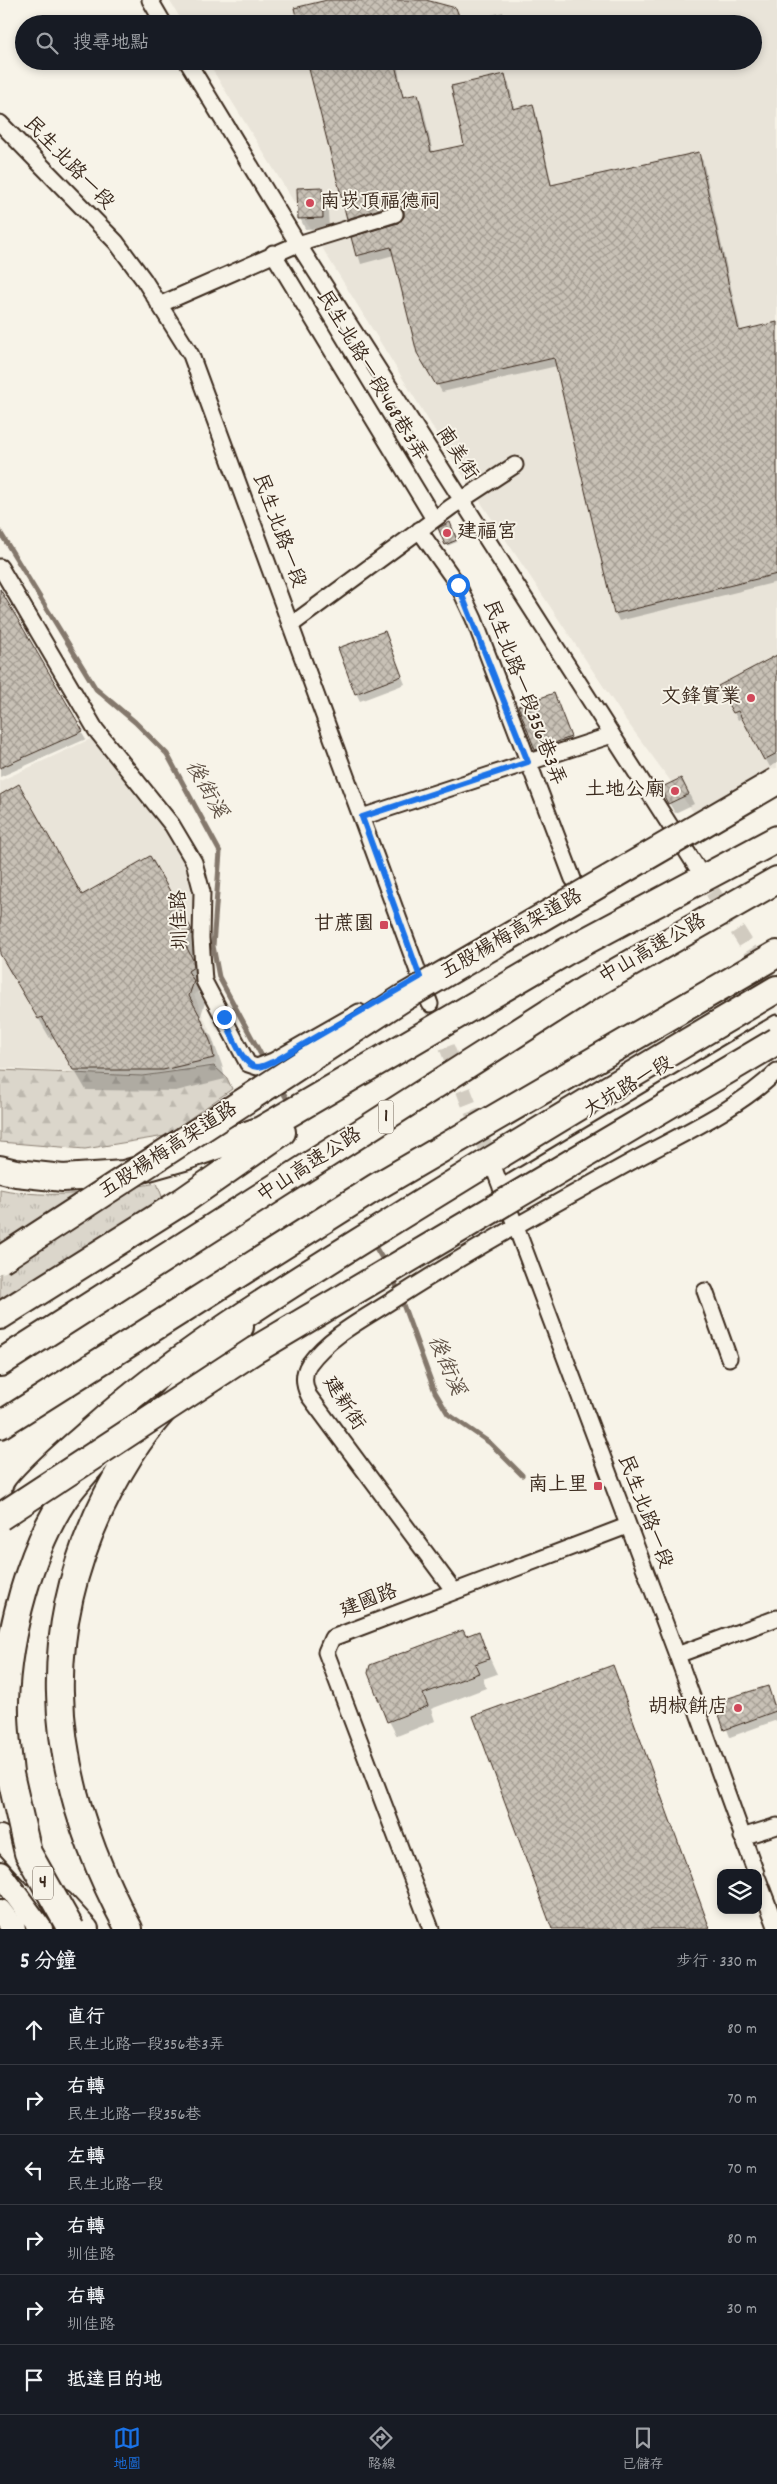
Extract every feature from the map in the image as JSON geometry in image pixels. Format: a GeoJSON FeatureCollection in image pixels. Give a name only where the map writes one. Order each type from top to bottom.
{"type":"FeatureCollection","features":[{"type":"Feature","properties":{"kind":"highway","name":"五股楊梅高架道路"},"geometry":{"type":"LineString","coordinates":[[0,1260],[402,998],[777,781]]}},
{"type":"Feature","properties":{"kind":"highway"},"geometry":{"type":"LineString","coordinates":[[0,1169],[63,1178],[124,1174],[184,1157],[261,1130],[567,951],[777,839]]}},
{"type":"Feature","properties":{"kind":"highway","name":"中山高速公路"},"geometry":{"type":"LineString","coordinates":[[0,1363],[586,988],[777,880]]}},
{"type":"Feature","properties":{"kind":"highway"},"geometry":{"type":"LineString","coordinates":[[0,1425],[376,1187],[777,954]]}},
{"type":"Feature","properties":{"kind":"highway"},"geometry":{"type":"LineString","coordinates":[[0,1524],[29,1490],[74,1446],[129,1397],[176,1361],[260,1304],[570,1111],[777,989]]}},
{"type":"Feature","properties":{"kind":"highway"},"geometry":{"type":"LineString","coordinates":[[0,1517],[255,1350],[777,1041]]}},
{"type":"Feature","properties":{"kind":"highway"},"geometry":{"type":"LineString","coordinates":[[0,1316],[183,1201],[280,1133],[332,1089]]}},
{"type":"Feature","properties":{"kind":"highway"},"geometry":{"type":"LineString","coordinates":[[70,1929],[28,1853],[10,1774],[5,1702],[9,1656],[19,1604],[42,1543],[68,1494],[105,1449],[166,1385],[260,1304]]}},
{"type":"Feature","properties":{"kind":"highway"},"geometry":{"type":"LineString","coordinates":[[129,1929],[114,1900],[79,1817],[65,1760],[59,1699],[60,1651],[72,1586],[100,1509],[132,1451],[165,1410],[209,1364],[260,1304]]}},
{"type":"Feature","properties":{"kind":"main road","name":"4"},"geometry":{"type":"LineString","coordinates":[[0,1837],[87,1929]]}},
{"type":"Feature","properties":{"kind":"main road","name":"4"},"geometry":{"type":"LineString","coordinates":[[0,1873],[41,1929]]}},
{"type":"Feature","properties":{"kind":"main road"},"geometry":{"type":"LineString","coordinates":[[0,1911],[14,1929]]}},
{"type":"Feature","properties":{"kind":"street"},"geometry":{"type":"LineString","coordinates":[[150,0],[159,15]]}},
{"type":"Feature","properties":{"kind":"street","name":"南美街"},"geometry":{"type":"LineString","coordinates":[[192,70],[298,244],[696,866]]}},
{"type":"Feature","properties":{"kind":"street","name":"民生北路一段"},"geometry":{"type":"LineString","coordinates":[[0,123],[116,242],[159,305],[190,356],[430,1004]]}},
{"type":"Feature","properties":{"kind":"street"},"geometry":{"type":"LineString","coordinates":[[159,305],[298,244],[395,214]]}},
{"type":"Feature","properties":{"kind":"street","name":"民生北路一段468巷3弄"},"geometry":{"type":"LineString","coordinates":[[273,254],[434,519]]}},
{"type":"Feature","properties":{"kind":"street"},"geometry":{"type":"LineString","coordinates":[[291,625],[434,519],[515,464]]}},
{"type":"Feature","properties":{"kind":"street","name":"民生北路一段356巷3弄"},"geometry":{"type":"LineString","coordinates":[[419,530],[458,585],[572,880]]}},
{"type":"Feature","properties":{"kind":"street","name":"圳佳路"},"geometry":{"type":"LineString","coordinates":[[0,568],[96,730],[172,825],[194,862],[202,892],[201,938],[204,982],[248,1064],[257,1067],[273,1062],[420,977]]}},
{"type":"Feature","properties":{"kind":"street"},"geometry":{"type":"LineString","coordinates":[[362,817],[612,735]]}},
{"type":"Feature","properties":{"kind":"street","name":"大坑路一段"},"geometry":{"type":"LineString","coordinates":[[501,1188],[777,1023]]}},
{"type":"Feature","properties":{"kind":"street"},"geometry":{"type":"LineString","coordinates":[[515,1226],[711,1118],[753,1091],[777,1071]]}},
{"type":"Feature","properties":{"kind":"street","name":"民生北路一段"},"geometry":{"type":"LineString","coordinates":[[493,1166],[677,1655],[754,1869]]}},
{"type":"Feature","properties":{"kind":"street","name":"建新街"},"geometry":{"type":"LineString","coordinates":[[454,1591],[305,1388],[304,1377],[308,1366],[320,1352],[346,1330],[427,1278],[515,1226]]}},
{"type":"Feature","properties":{"kind":"street"},"geometry":{"type":"LineString","coordinates":[[705,1291],[729,1358]]}},
{"type":"Feature","properties":{"kind":"street","name":"建國路"},"geometry":{"type":"LineString","coordinates":[[431,1929],[326,1652],[332,1638],[627,1526]]}},
{"type":"Feature","properties":{"kind":"street"},"geometry":{"type":"LineString","coordinates":[[677,1655],[777,1618]]}},
{"type":"Feature","properties":{"kind":"street"},"geometry":{"type":"LineString","coordinates":[[742,1837],[777,1826]]}},
{"type":"Feature","properties":{"kind":"street"},"geometry":{"type":"LineString","coordinates":[[762,1890],[777,1929]]}},
{"type":"Feature","properties":{"kind":"shaded area"},"geometry":{"type":"Polygon","coordinates":[[[169,0],[777,0],[777,772],[697,817],[625,719],[456,465],[213,70],[762,70],[762,15],[178,15],[169,0]]]}},
{"type":"Feature","properties":{"kind":"shaded area"},"geometry":{"type":"Polygon","coordinates":[[[99,735],[193,862],[200,965],[199,991],[194,995],[214,1041],[216,1064],[142,1075],[0,1068],[0,781],[99,735]]]}},
{"type":"Feature","properties":{"kind":"green space"},"geometry":{"type":"Polygon","coordinates":[[[214,1066],[227,1078],[232,1089],[165,1136],[85,1149],[0,1142],[0,1070],[142,1076],[214,1066]]]}},
{"type":"Feature","properties":{"kind":"green space"},"geometry":{"type":"Polygon","coordinates":[[[157,1183],[163,1199],[0,1302],[0,1189],[39,1194],[78,1194],[157,1183]]]}},
{"type":"Feature","properties":{"kind":"building"},"geometry":{"type":"Polygon","coordinates":[[[327,0],[426,0],[456,8],[459,15],[296,15],[294,8],[327,0]]]}},
{"type":"Feature","properties":{"kind":"building"},"geometry":{"type":"Polygon","coordinates":[[[309,70],[396,70],[403,97],[418,94],[431,152],[464,145],[451,86],[505,74],[513,109],[533,104],[551,185],[699,152],[739,331],[777,322],[777,574],[614,614],[554,358],[436,385],[417,353],[391,247],[356,256],[351,237],[398,223],[404,217],[404,211],[401,207],[393,205],[347,219],[309,70]]]}},
{"type":"Feature","properties":{"kind":"building","name":"南崁頂福德祠"},"geometry":{"type":"Polygon","coordinates":[[[322,187],[323,218],[298,219],[297,188],[322,187]]]}},
{"type":"Feature","properties":{"kind":"building","name":"建福宮"},"geometry":{"type":"Polygon","coordinates":[[[450,522],[457,540],[445,545],[438,528],[450,522]]]}},
{"type":"Feature","properties":{"kind":"building"},"geometry":{"type":"Polygon","coordinates":[[[0,589],[83,731],[0,768],[0,589]]]}},
{"type":"Feature","properties":{"kind":"building"},"geometry":{"type":"Polygon","coordinates":[[[385,631],[402,676],[355,694],[338,648],[385,631]]]}},
{"type":"Feature","properties":{"kind":"building","name":"文鋒實業"},"geometry":{"type":"Polygon","coordinates":[[[777,655],[777,753],[764,760],[738,711],[733,713],[718,686],[777,655]]]}},
{"type":"Feature","properties":{"kind":"building"},"geometry":{"type":"Polygon","coordinates":[[[554,693],[571,737],[535,750],[518,706],[554,693]]]}},
{"type":"Feature","properties":{"kind":"building","name":"土地公廟"},"geometry":{"type":"Polygon","coordinates":[[[681,778],[689,794],[668,804],[660,788],[681,778]]]}},
{"type":"Feature","properties":{"kind":"building"},"geometry":{"type":"Polygon","coordinates":[[[19,784],[82,895],[150,856],[192,930],[182,938],[193,960],[194,967],[188,971],[194,981],[189,996],[211,1043],[214,1058],[163,1070],[73,1070],[42,1017],[38,1019],[0,954],[0,795],[19,784]]]}},
{"type":"Feature","properties":{"kind":"building"},"geometry":{"type":"Polygon","coordinates":[[[463,1630],[466,1636],[479,1631],[489,1659],[475,1664],[479,1673],[423,1694],[428,1706],[387,1722],[368,1673],[370,1665],[463,1630]]]}},
{"type":"Feature","properties":{"kind":"building"},"geometry":{"type":"Polygon","coordinates":[[[613,1665],[710,1929],[552,1929],[473,1716],[613,1665]]]}},
{"type":"Feature","properties":{"kind":"building"},"geometry":{"type":"Polygon","coordinates":[[[768,1686],[776,1711],[724,1730],[715,1702],[768,1686]]]}},
{"type":"Feature","properties":{"kind":"waterway","name":"後街溪"},"geometry":{"type":"LineString","coordinates":[[0,532],[96,689],[135,722],[167,754],[220,852],[213,946],[219,977],[265,1062]]}},
{"type":"Feature","properties":{"kind":"waterway","name":"後街溪"},"geometry":{"type":"LineString","coordinates":[[280,1087],[288,1101]]}},
{"type":"Feature","properties":{"kind":"waterway","name":"後街溪"},"geometry":{"type":"LineString","coordinates":[[373,1243],[385,1263]]}},
{"type":"Feature","properties":{"kind":"waterway","name":"後街溪"},"geometry":{"type":"LineString","coordinates":[[393,1277],[435,1392],[448,1414],[490,1443],[522,1475]]}},
{"type":"Feature","properties":{"kind":"tunnel"},"geometry":{"type":"LineString","coordinates":[[700,872],[777,992]]}},
{"type":"Feature","properties":{"kind":"tunnel"},"geometry":{"type":"LineString","coordinates":[[430,1004],[493,1166]]}},
{"type":"Feature","properties":{"kind":"place","name":"南崁頂福德祠"},"geometry":{"type":"Point","coordinates":[310,203]}},
{"type":"Feature","properties":{"kind":"place","name":"建福宮"},"geometry":{"type":"Point","coordinates":[447,533]}},
{"type":"Feature","properties":{"kind":"place","name":"文鋒實業"},"geometry":{"type":"Point","coordinates":[751,698]}},
{"type":"Feature","properties":{"kind":"place","name":"土地公廟"},"geometry":{"type":"Point","coordinates":[675,791]}},
{"type":"Feature","properties":{"kind":"place","name":"甘蔗園"},"geometry":{"type":"Point","coordinates":[384,925]}},
{"type":"Feature","properties":{"kind":"place","name":"南上里"},"geometry":{"type":"Point","coordinates":[598,1486]}},
{"type":"Feature","properties":{"kind":"place","name":"胡椒餅店"},"geometry":{"type":"Point","coordinates":[738,1708]}},
{"type":"Feature","properties":{"kind":"route"},"geometry":{"type":"LineString","coordinates":[[224,1017],[241,1054],[248,1064],[257,1067],[273,1062],[420,977],[362,817],[528,762],[474,619],[458,585]]}}]}
